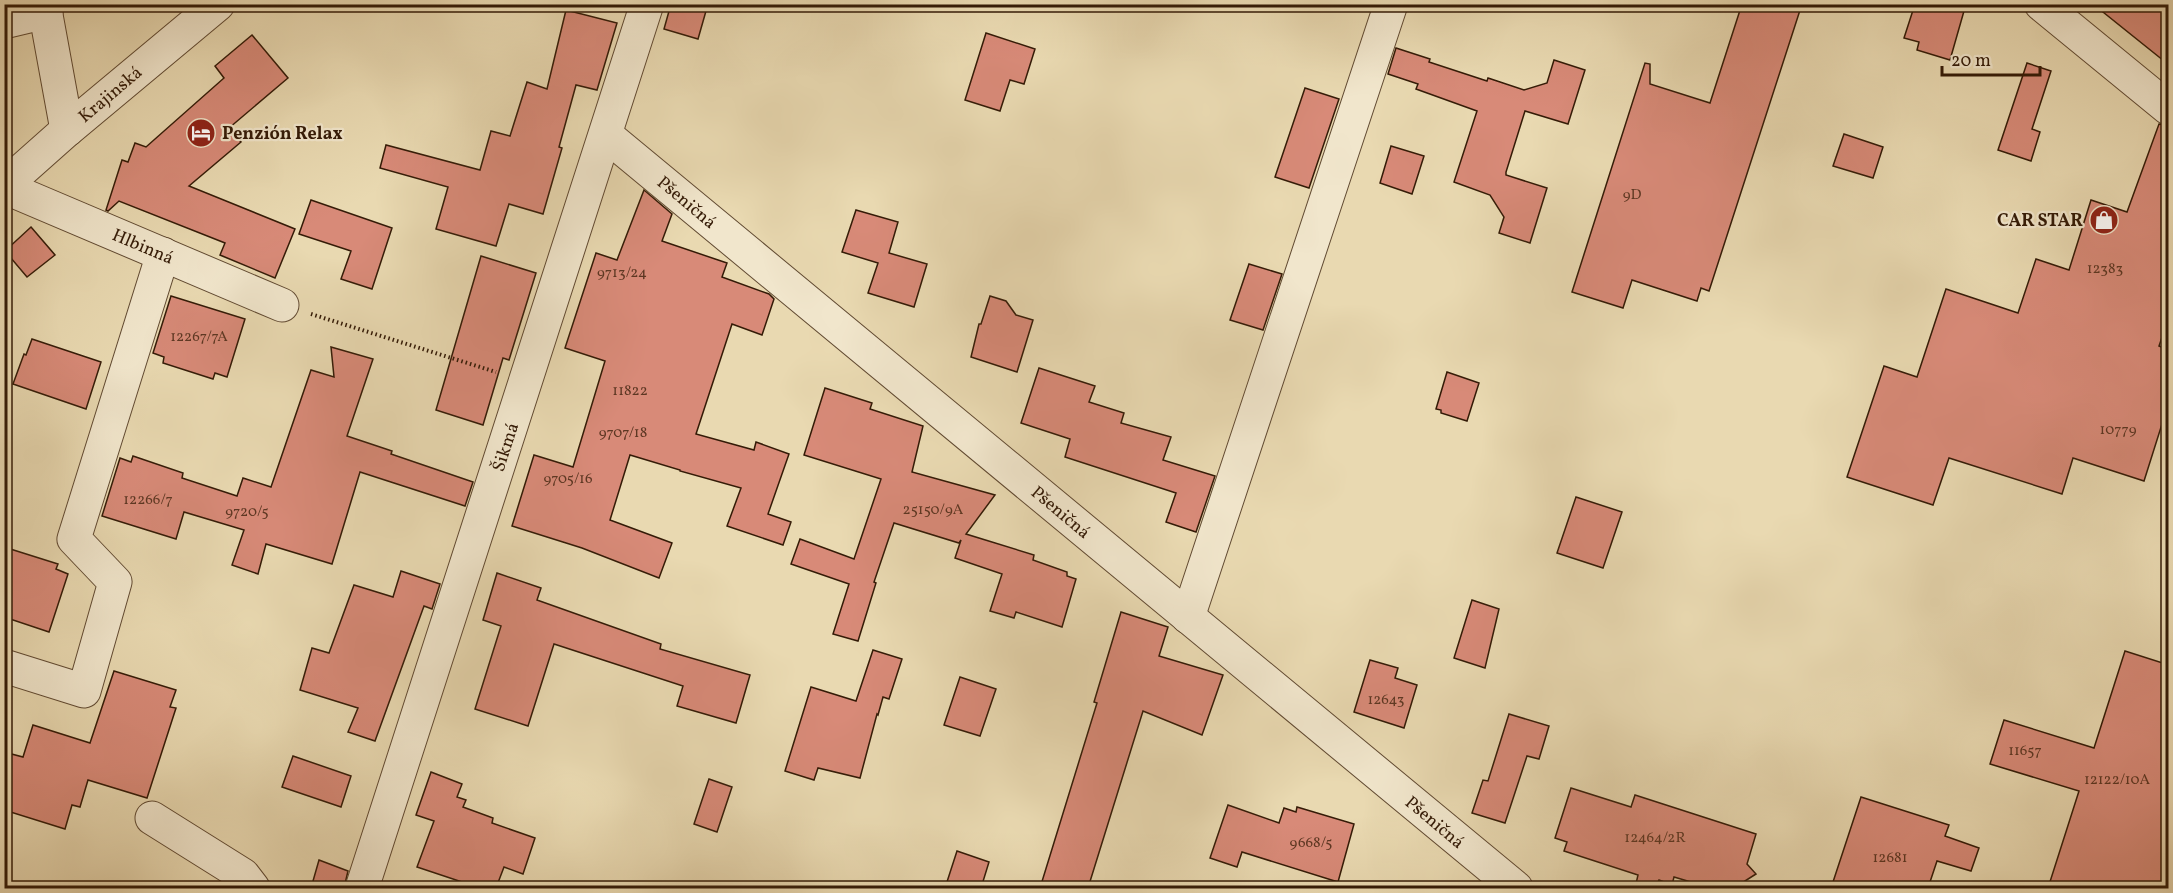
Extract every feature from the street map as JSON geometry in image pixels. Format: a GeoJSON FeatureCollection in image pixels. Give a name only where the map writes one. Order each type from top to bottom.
{"type":"FeatureCollection","features":[{"type":"Feature","properties":{"kind":"street","name":"Krajinská"},"geometry":{"type":"LineString","coordinates":[[4,186],[67,130],[218,4]]}},
{"type":"Feature","properties":{"kind":"street","name":"Šikmá"},"geometry":{"type":"LineString","coordinates":[[362,888],[647,4]]}},
{"type":"Feature","properties":{"kind":"street"},"geometry":{"type":"LineString","coordinates":[[1188,617],[1391,4]]}},
{"type":"Feature","properties":{"kind":"street"},"geometry":{"type":"LineString","coordinates":[[2041,4],[2169,108]]}},
{"type":"Feature","properties":{"kind":"street"},"geometry":{"type":"LineString","coordinates":[[4,22],[45,8],[67,130]]}},
{"type":"Feature","properties":{"kind":"street","name":"Pšeničná"},"geometry":{"type":"LineString","coordinates":[[606,135],[1516,888]]}},
{"type":"Feature","properties":{"kind":"street","name":"Hlbinná"},"geometry":{"type":"LineString","coordinates":[[4,186],[282,304]]}},
{"type":"Feature","properties":{"kind":"street"},"geometry":{"type":"LineString","coordinates":[[4,666],[84,692],[115,582],[74,538],[163,254]]}},
{"type":"Feature","properties":{"kind":"street"},"geometry":{"type":"LineString","coordinates":[[152,818],[243,874],[253,888]]}},
{"type":"Feature","properties":{"kind":"path"},"geometry":{"type":"LineString","coordinates":[[282,304],[503,374]]}},
{"type":"Feature","properties":{"kind":"building"},"geometry":{"type":"Polygon","coordinates":[[[671,4],[708,4],[698,39],[664,29],[671,4]]]}},
{"type":"Feature","properties":{"kind":"building"},"geometry":{"type":"Polygon","coordinates":[[[1742,4],[1802,4],[1709,291],[1701,288],[1697,301],[1632,280],[1623,308],[1572,292],[1645,63],[1650,64],[1650,84],[1710,103],[1742,4]]]}},
{"type":"Feature","properties":{"kind":"building"},"geometry":{"type":"Polygon","coordinates":[[[1915,4],[1966,4],[1950,60],[1917,50],[1919,42],[1904,38],[1915,4]]]}},
{"type":"Feature","properties":{"kind":"building"},"geometry":{"type":"Polygon","coordinates":[[[2093,4],[2169,4],[2169,65],[2093,4]]]}},
{"type":"Feature","properties":{"kind":"building"},"geometry":{"type":"Polygon","coordinates":[[[566,10],[617,23],[597,90],[576,85],[559,147],[562,148],[543,214],[509,204],[496,246],[436,229],[448,187],[380,168],[386,145],[480,170],[491,131],[510,136],[527,82],[547,89],[566,10]]]}},
{"type":"Feature","properties":{"kind":"building"},"geometry":{"type":"Polygon","coordinates":[[[986,33],[1035,49],[1024,84],[1010,80],[1000,111],[965,100],[986,33]]]}},
{"type":"Feature","properties":{"kind":"building"},"geometry":{"type":"Polygon","coordinates":[[[252,35],[288,78],[229,128],[241,142],[189,186],[295,229],[275,278],[220,255],[225,243],[119,201],[108,211],[106,210],[122,160],[128,162],[135,143],[146,147],[224,78],[215,66],[252,35]]]}},
{"type":"Feature","properties":{"kind":"building"},"geometry":{"type":"Polygon","coordinates":[[[1396,48],[1430,59],[1429,62],[1487,81],[1488,78],[1524,90],[1547,83],[1554,60],[1585,70],[1568,124],[1525,111],[1506,175],[1547,188],[1530,243],[1499,233],[1504,217],[1490,195],[1454,182],[1477,111],[1416,89],[1418,84],[1388,74],[1396,48]]]}},
{"type":"Feature","properties":{"kind":"building"},"geometry":{"type":"Polygon","coordinates":[[[2027,63],[2051,71],[2032,129],[2040,132],[2031,161],[1998,150],[2027,63]]]}},
{"type":"Feature","properties":{"kind":"building"},"geometry":{"type":"Polygon","coordinates":[[[1305,88],[1339,99],[1309,188],[1275,177],[1305,88]]]}},
{"type":"Feature","properties":{"kind":"building"},"geometry":{"type":"Polygon","coordinates":[[[2159,124],[2169,126],[2169,317],[2159,346],[2169,350],[2169,402],[2144,481],[2073,458],[2062,494],[1949,458],[1933,505],[1847,477],[1884,366],[1917,377],[1946,289],[2018,313],[2036,259],[2069,270],[2091,200],[2127,212],[2159,124]]]}},
{"type":"Feature","properties":{"kind":"building"},"geometry":{"type":"Polygon","coordinates":[[[1844,134],[1883,147],[1873,178],[1833,166],[1844,134]]]}},
{"type":"Feature","properties":{"kind":"building"},"geometry":{"type":"Polygon","coordinates":[[[1391,146],[1424,156],[1412,194],[1380,183],[1391,146]]]}},
{"type":"Feature","properties":{"kind":"building"},"geometry":{"type":"Polygon","coordinates":[[[644,190],[672,214],[662,241],[727,263],[722,277],[769,294],[774,299],[762,335],[732,324],[696,434],[754,450],[756,442],[789,454],[768,514],[791,522],[783,545],[727,526],[741,488],[630,455],[610,520],[672,543],[659,578],[582,548],[512,526],[534,455],[573,467],[605,361],[565,348],[596,253],[617,260],[644,190]]]}},
{"type":"Feature","properties":{"kind":"building"},"geometry":{"type":"Polygon","coordinates":[[[311,200],[392,228],[372,289],[341,279],[351,251],[299,234],[311,200]]]}},
{"type":"Feature","properties":{"kind":"building"},"geometry":{"type":"Polygon","coordinates":[[[856,210],[898,222],[889,253],[927,264],[914,307],[868,293],[878,263],[842,252],[856,210]]]}},
{"type":"Feature","properties":{"kind":"building"},"geometry":{"type":"Polygon","coordinates":[[[31,227],[55,255],[27,277],[5,251],[31,227]]]}},
{"type":"Feature","properties":{"kind":"building"},"geometry":{"type":"Polygon","coordinates":[[[481,256],[536,273],[509,360],[503,358],[483,425],[436,410],[481,256]]]}},
{"type":"Feature","properties":{"kind":"building"},"geometry":{"type":"Polygon","coordinates":[[[1249,264],[1282,274],[1263,330],[1230,320],[1249,264]]]}},
{"type":"Feature","properties":{"kind":"building"},"geometry":{"type":"Polygon","coordinates":[[[171,296],[245,319],[227,377],[215,373],[213,379],[163,363],[164,357],[153,353],[171,296]]]}},
{"type":"Feature","properties":{"kind":"building"},"geometry":{"type":"Polygon","coordinates":[[[990,296],[1006,301],[1016,315],[1033,320],[1017,372],[971,357],[979,324],[981,324],[990,296]]]}},
{"type":"Feature","properties":{"kind":"building"},"geometry":{"type":"Polygon","coordinates":[[[32,339],[101,362],[86,409],[13,384],[32,339]]]}},
{"type":"Feature","properties":{"kind":"building"},"geometry":{"type":"Polygon","coordinates":[[[331,347],[373,359],[347,436],[392,451],[391,454],[473,482],[465,506],[360,472],[332,564],[266,544],[258,574],[232,565],[244,530],[184,512],[176,539],[102,516],[120,458],[131,462],[133,456],[183,473],[182,478],[237,496],[243,478],[271,487],[311,370],[334,377],[331,347]]]}},
{"type":"Feature","properties":{"kind":"building"},"geometry":{"type":"Polygon","coordinates":[[[1039,368],[1095,386],[1089,402],[1124,413],[1121,423],[1171,437],[1163,460],[1215,476],[1196,532],[1166,522],[1176,493],[1065,457],[1070,439],[1021,423],[1039,368]]]}},
{"type":"Feature","properties":{"kind":"building"},"geometry":{"type":"Polygon","coordinates":[[[1447,372],[1479,383],[1467,421],[1441,413],[1441,410],[1436,409],[1447,372]]]}},
{"type":"Feature","properties":{"kind":"building"},"geometry":{"type":"Polygon","coordinates":[[[825,388],[872,403],[870,409],[923,426],[912,472],[995,495],[966,534],[1034,555],[1033,560],[1067,572],[1067,576],[1076,579],[1062,627],[1016,612],[1014,618],[990,611],[1002,574],[955,558],[961,540],[959,543],[894,523],[874,582],[876,583],[858,641],[833,634],[849,584],[791,564],[800,539],[854,559],[881,479],[804,455],[825,388]]]}},
{"type":"Feature","properties":{"kind":"building"},"geometry":{"type":"Polygon","coordinates":[[[1576,497],[1622,512],[1603,568],[1557,553],[1576,497]]]}},
{"type":"Feature","properties":{"kind":"building"},"geometry":{"type":"Polygon","coordinates":[[[4,547],[58,564],[56,569],[68,574],[49,632],[4,617],[4,547]]]}},
{"type":"Feature","properties":{"kind":"building"},"geometry":{"type":"Polygon","coordinates":[[[401,571],[440,584],[432,609],[424,606],[375,741],[348,732],[358,708],[300,690],[312,648],[329,653],[354,585],[393,597],[401,571]]]}},
{"type":"Feature","properties":{"kind":"building"},"geometry":{"type":"Polygon","coordinates":[[[497,573],[541,588],[537,600],[661,644],[660,649],[750,675],[736,723],[677,706],[683,686],[554,644],[528,726],[475,709],[501,626],[483,620],[497,573]]]}},
{"type":"Feature","properties":{"kind":"building"},"geometry":{"type":"Polygon","coordinates":[[[1472,600],[1499,609],[1485,668],[1454,658],[1472,600]]]}},
{"type":"Feature","properties":{"kind":"building"},"geometry":{"type":"Polygon","coordinates":[[[1121,612],[1168,627],[1159,656],[1223,675],[1202,735],[1143,711],[1088,888],[1040,888],[1097,703],[1094,702],[1121,612]]]}},
{"type":"Feature","properties":{"kind":"building"},"geometry":{"type":"Polygon","coordinates":[[[873,650],[902,659],[889,699],[883,697],[877,714],[860,778],[818,768],[814,780],[785,771],[811,687],[856,701],[873,650]]]}},
{"type":"Feature","properties":{"kind":"building"},"geometry":{"type":"Polygon","coordinates":[[[2125,651],[2169,665],[2169,888],[2048,888],[2079,791],[1990,764],[2004,720],[2094,748],[2125,651]]]}},
{"type":"Feature","properties":{"kind":"building"},"geometry":{"type":"Polygon","coordinates":[[[1370,660],[1398,668],[1395,678],[1417,685],[1404,728],[1354,712],[1370,660]]]}},
{"type":"Feature","properties":{"kind":"building"},"geometry":{"type":"Polygon","coordinates":[[[114,671],[176,690],[170,707],[176,708],[147,798],[88,780],[80,807],[72,805],[65,829],[4,810],[4,752],[23,757],[33,725],[90,743],[114,671]]]}},
{"type":"Feature","properties":{"kind":"building"},"geometry":{"type":"Polygon","coordinates":[[[960,677],[996,689],[980,736],[944,725],[960,677]]]}},
{"type":"Feature","properties":{"kind":"building"},"geometry":{"type":"Polygon","coordinates":[[[1509,714],[1549,726],[1539,759],[1527,756],[1505,823],[1472,813],[1483,780],[1488,781],[1509,714]]]}},
{"type":"Feature","properties":{"kind":"building"},"geometry":{"type":"Polygon","coordinates":[[[293,756],[351,776],[341,807],[282,787],[293,756]]]}},
{"type":"Feature","properties":{"kind":"building"},"geometry":{"type":"Polygon","coordinates":[[[431,772],[462,784],[457,797],[466,800],[463,807],[493,818],[492,823],[535,838],[523,874],[504,867],[496,888],[480,888],[417,867],[434,821],[416,815],[431,772]]]}},
{"type":"Feature","properties":{"kind":"building"},"geometry":{"type":"Polygon","coordinates":[[[709,779],[732,787],[717,832],[694,824],[709,779]]]}},
{"type":"Feature","properties":{"kind":"building"},"geometry":{"type":"Polygon","coordinates":[[[1571,788],[1631,807],[1635,795],[1756,834],[1747,864],[1756,874],[1734,888],[1711,888],[1674,877],[1672,885],[1659,880],[1655,888],[1635,888],[1638,875],[1564,851],[1567,842],[1555,838],[1571,788]]]}},
{"type":"Feature","properties":{"kind":"building"},"geometry":{"type":"Polygon","coordinates":[[[1861,797],[1949,825],[1945,836],[1979,848],[1971,871],[1937,861],[1928,888],[1831,888],[1861,797]]]}},
{"type":"Feature","properties":{"kind":"building"},"geometry":{"type":"Polygon","coordinates":[[[1228,805],[1279,823],[1284,808],[1296,812],[1297,807],[1354,824],[1338,882],[1242,852],[1237,867],[1210,858],[1228,805]]]}},
{"type":"Feature","properties":{"kind":"building"},"geometry":{"type":"Polygon","coordinates":[[[957,851],[989,862],[981,888],[945,888],[957,851]]]}},
{"type":"Feature","properties":{"kind":"building"},"geometry":{"type":"Polygon","coordinates":[[[319,860],[348,871],[344,888],[311,888],[319,860]]]}},
{"type":"Feature","properties":{"kind":"place","name":"Penzión Relax"},"geometry":{"type":"Point","coordinates":[201,133]}},
{"type":"Feature","properties":{"kind":"place","name":"CAR STAR"},"geometry":{"type":"Point","coordinates":[2104,220]}}]}
